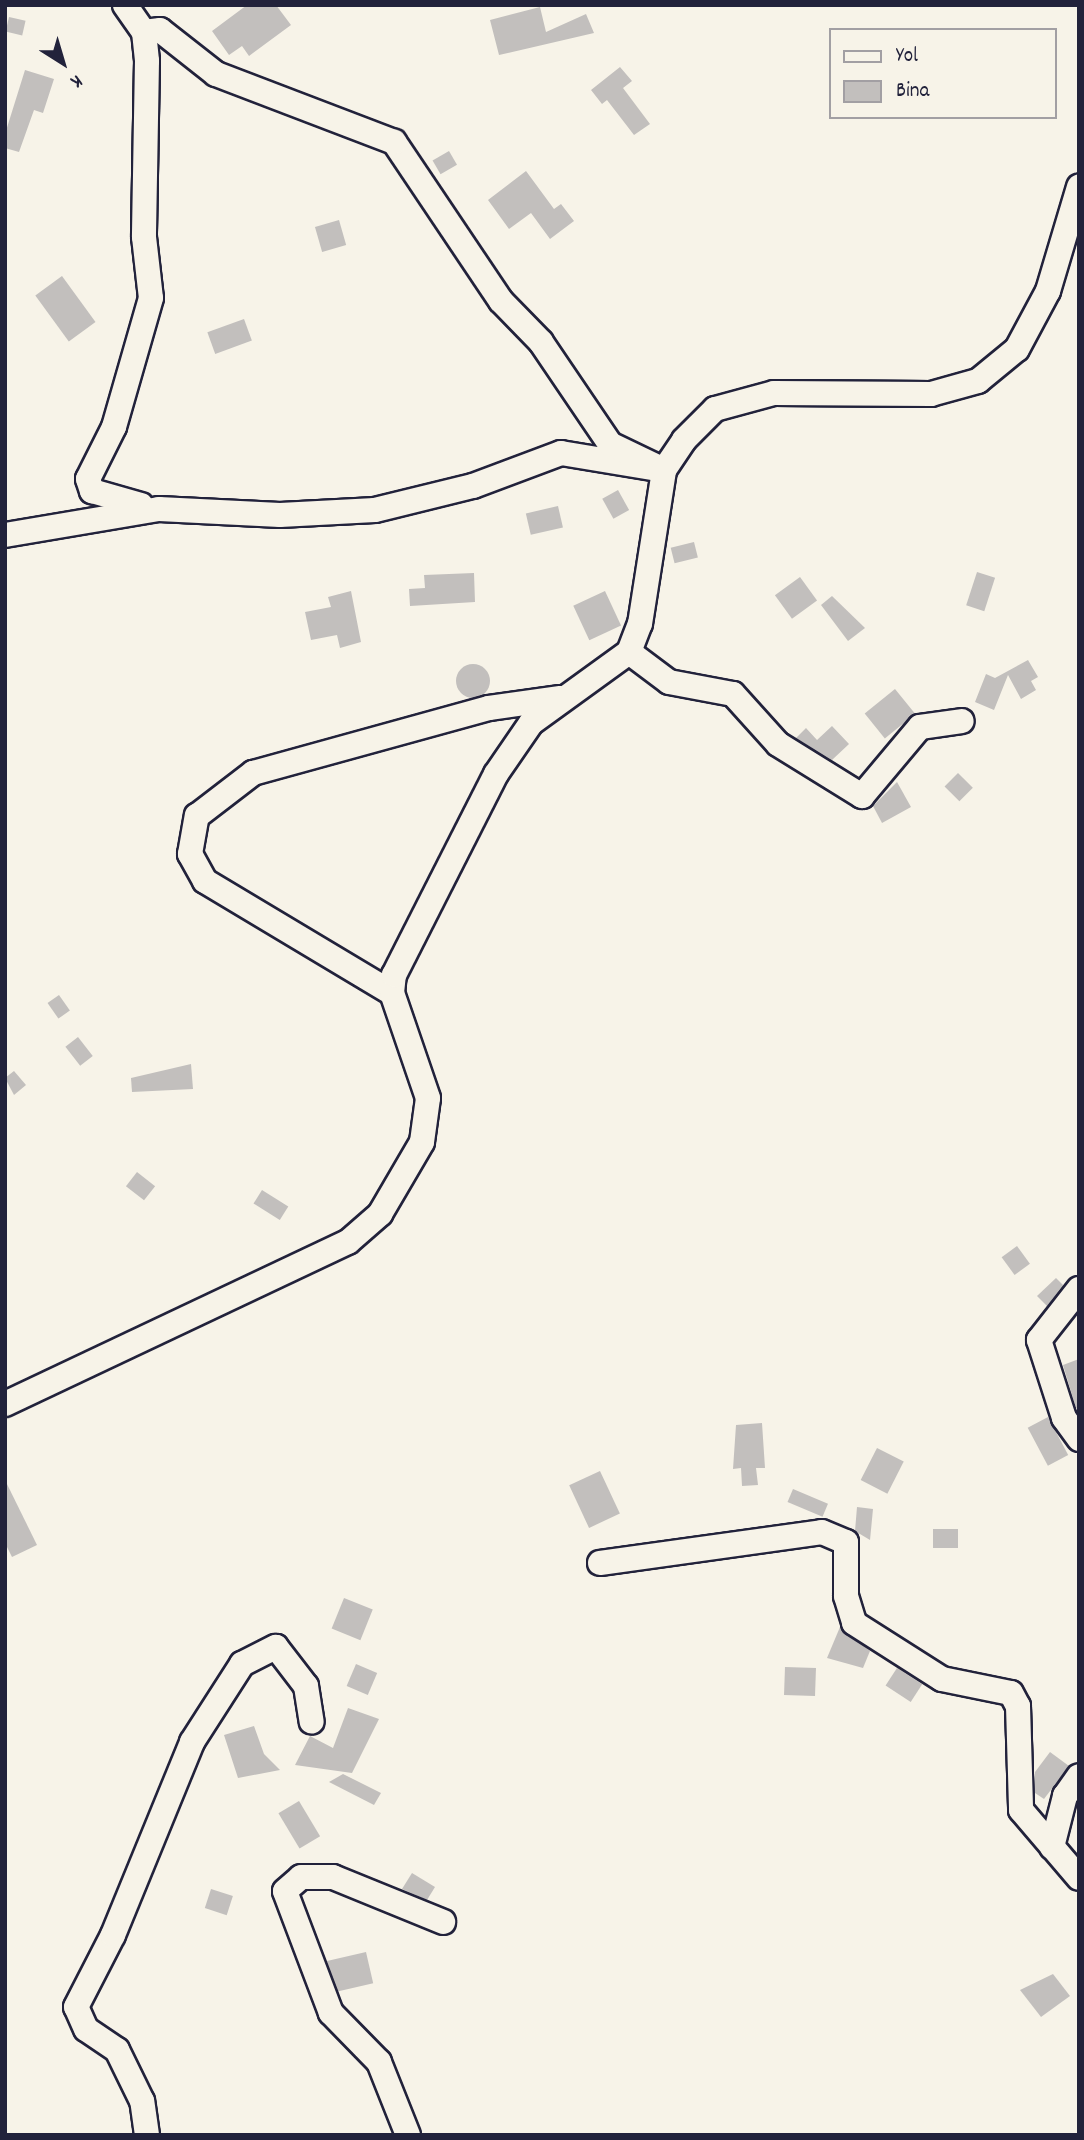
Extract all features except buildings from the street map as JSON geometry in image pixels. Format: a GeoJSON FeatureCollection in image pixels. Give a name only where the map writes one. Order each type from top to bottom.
{"type":"FeatureCollection","features":[{"type":"Feature","properties":{"kind":"street"},"geometry":{"type":"LineString","coordinates":[[125,5],[144,32],[144,237],[151,298],[114,427],[88,479],[92,491],[159,509],[280,515],[375,510],[473,486],[561,453],[664,470]]}},
{"type":"Feature","properties":{"kind":"street"},"geometry":{"type":"LineString","coordinates":[[144,32],[160,30],[216,74],[394,142],[500,301],[541,342],[610,443],[664,470]]}},
{"type":"Feature","properties":{"kind":"street"},"geometry":{"type":"LineString","coordinates":[[8,1397],[348,1242],[380,1214],[422,1142],[428,1098],[392,993],[420,917],[496,774],[531,723],[560,698],[629,652],[640,624],[664,470],[715,410],[775,393],[931,394],[978,381],[1017,349],[1048,291],[1079,187]]}},
{"type":"Feature","properties":{"kind":"street"},"geometry":{"type":"LineString","coordinates":[[5,535],[159,509]]}},
{"type":"Feature","properties":{"kind":"street"},"geometry":{"type":"LineString","coordinates":[[629,652],[669,682],[733,694],[778,744],[862,796],[919,727],[962,721]]}},
{"type":"Feature","properties":{"kind":"street"},"geometry":{"type":"LineString","coordinates":[[392,993],[205,881],[190,854],[197,816],[253,773],[489,708],[560,698]]}},
{"type":"Feature","properties":{"kind":"street"},"geometry":{"type":"LineString","coordinates":[[1079,1289],[1039,1340],[1064,1418],[1079,1439]]}},
{"type":"Feature","properties":{"kind":"street"},"geometry":{"type":"LineString","coordinates":[[600,1563],[822,1532],[846,1542],[846,1596],[854,1623],[942,1679],[1011,1693],[1018,1706],[1021,1810],[1079,1878]]}},
{"type":"Feature","properties":{"kind":"street"},"geometry":{"type":"LineString","coordinates":[[147,2135],[142,2101],[117,2050],[86,2029],[76,2007],[113,1935],[196,1732],[242,1664],[276,1647],[306,1686],[312,1722]]}},
{"type":"Feature","properties":{"kind":"street"},"geometry":{"type":"LineString","coordinates":[[1052,1847],[1065,1796],[1079,1776]]}},
{"type":"Feature","properties":{"kind":"street"},"geometry":{"type":"LineString","coordinates":[[408,2135],[379,2062],[331,2013],[285,1891],[301,1877],[332,1877],[443,1922]]}}]}
